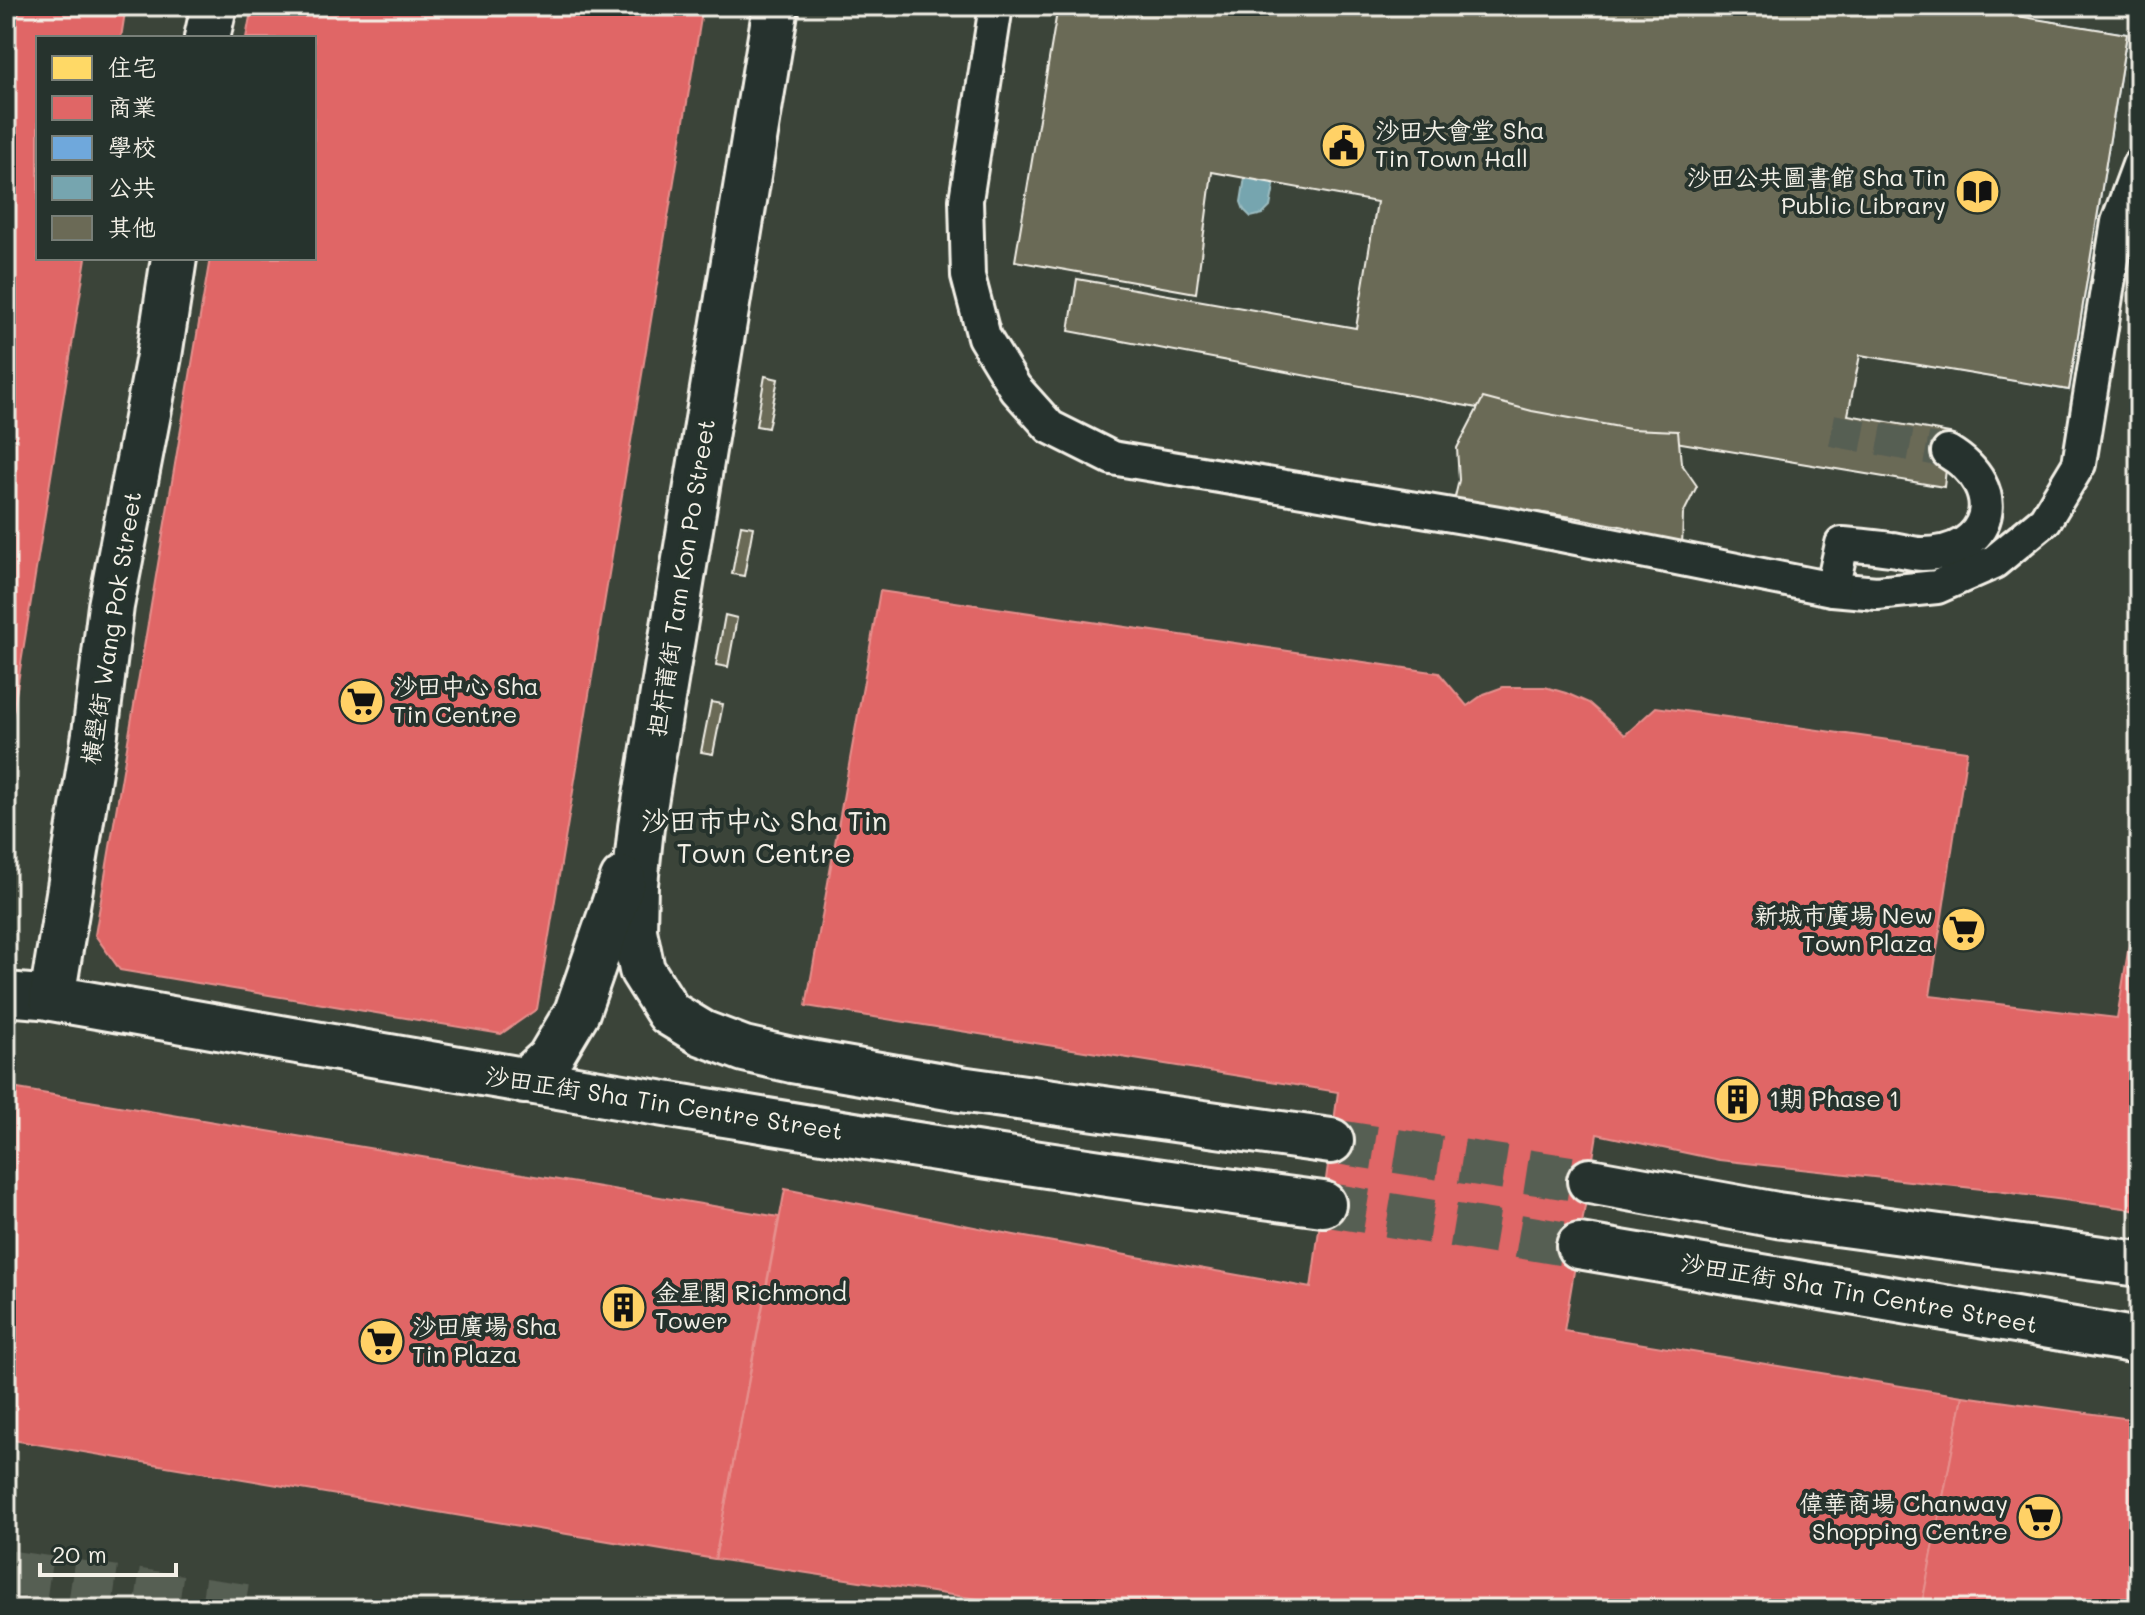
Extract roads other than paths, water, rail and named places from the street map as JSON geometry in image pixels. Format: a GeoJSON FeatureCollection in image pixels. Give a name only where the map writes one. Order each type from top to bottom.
{"type":"FeatureCollection","features":[{"type":"Feature","properties":{"kind":"main road"},"geometry":{"type":"LineString","coordinates":[[207,36],[214,6]]}},
{"type":"Feature","properties":{"kind":"main road","name":"担杆莆街 Tam Kon Po Street"},"geometry":{"type":"LineString","coordinates":[[776,6],[641,827],[634,931],[642,970],[669,1013],[716,1039],[744,1049],[792,1060],[1054,1103],[1331,1141]]}},
{"type":"Feature","properties":{"kind":"main road","name":"橫壆街 Wang Pok Street"},"geometry":{"type":"LineString","coordinates":[[52,998],[95,734],[111,606],[159,356],[174,260]]}},
{"type":"Feature","properties":{"kind":"main road"},"geometry":{"type":"LineString","coordinates":[[525,1081],[549,1059],[577,1012],[641,827]]}},
{"type":"Feature","properties":{"kind":"main road","name":"沙田正街 Sha Tin Centre Street"},"geometry":{"type":"LineString","coordinates":[[52,998],[525,1081],[1140,1180],[1323,1204]]}},
{"type":"Feature","properties":{"kind":"main road"},"geometry":{"type":"LineString","coordinates":[[1590,1181],[1777,1215],[2139,1264]]}},
{"type":"Feature","properties":{"kind":"main road","name":"沙田正街 Sha Tin Centre Street"},"geometry":{"type":"LineString","coordinates":[[1579,1246],[2139,1341]]}},
{"type":"Feature","properties":{"kind":"street"},"geometry":{"type":"LineString","coordinates":[[996,6],[966,200],[968,276],[984,337],[1015,388],[1050,427],[1112,458],[1511,525],[1832,589],[1877,593],[1937,587],[1994,562],[2045,520],[2079,464],[2118,222],[2139,165]]}},
{"type":"Feature","properties":{"kind":"street"},"geometry":{"type":"LineString","coordinates":[[1832,589],[1842,544],[1922,554],[1955,548],[1976,534],[1988,506],[1979,479],[1963,461],[1948,452]]}},
{"type":"Feature","properties":{"kind":"street","name":"沙田正街 Sha Tin Centre Street"},"geometry":{"type":"LineString","coordinates":[[6,994],[52,998]]}},
{"type":"Feature","properties":{"kind":"tunnel"},"geometry":{"type":"LineString","coordinates":[[1832,430],[1948,452]]}},
{"type":"Feature","properties":{"kind":"tunnel"},"geometry":{"type":"LineString","coordinates":[[1331,1141],[1590,1181]]}},
{"type":"Feature","properties":{"kind":"tunnel"},"geometry":{"type":"LineString","coordinates":[[1323,1204],[1579,1246]]}},
{"type":"Feature","properties":{"kind":"tunnel"},"geometry":{"type":"LineString","coordinates":[[6,1572],[267,1609]]}},
{"type":"Feature","properties":{"kind":"place","name":"沙田大會堂 Sha Tin Town Hall"},"geometry":{"type":"Point","coordinates":[1344,145]}},
{"type":"Feature","properties":{"kind":"place","name":"沙田公共圖書館 Sha Tin Public Library"},"geometry":{"type":"Point","coordinates":[1977,192]}},
{"type":"Feature","properties":{"kind":"place","name":"沙田中心 Sha Tin Centre"},"geometry":{"type":"Point","coordinates":[362,701]}},
{"type":"Feature","properties":{"kind":"place","name":"新城市廣場 New Town Plaza"},"geometry":{"type":"Point","coordinates":[1964,930]}},
{"type":"Feature","properties":{"kind":"place","name":"1期 Phase 1"},"geometry":{"type":"Point","coordinates":[1738,1099]}},
{"type":"Feature","properties":{"kind":"place","name":"金星閣 Richmond Tower"},"geometry":{"type":"Point","coordinates":[624,1307]}},
{"type":"Feature","properties":{"kind":"place","name":"沙田廣場 Sha Tin Plaza"},"geometry":{"type":"Point","coordinates":[381,1341]}},
{"type":"Feature","properties":{"kind":"place","name":"偉華商場 Chanway Shopping Centre"},"geometry":{"type":"Point","coordinates":[2039,1518]}},
{"type":"Feature","properties":{"kind":"district","name":"沙田市中心 Sha Tin Town Centre"},"geometry":{"type":"Point","coordinates":[764,837]}}]}
